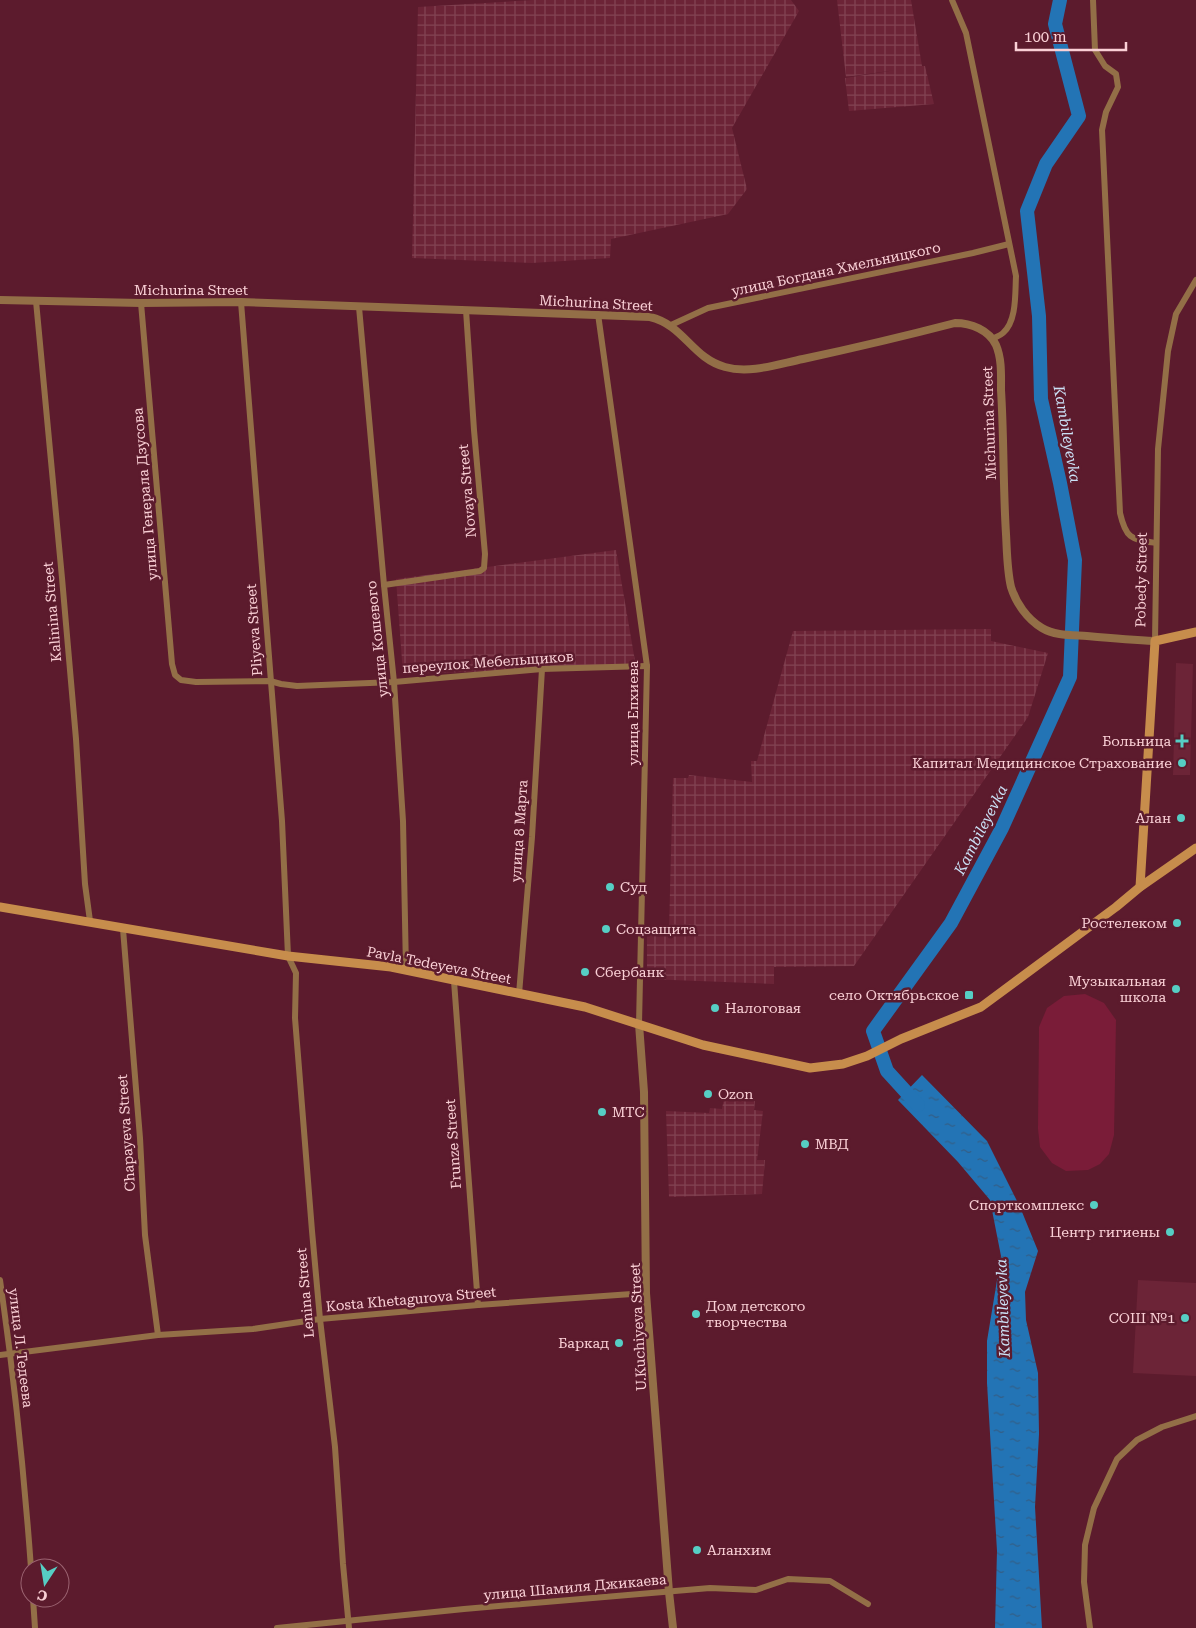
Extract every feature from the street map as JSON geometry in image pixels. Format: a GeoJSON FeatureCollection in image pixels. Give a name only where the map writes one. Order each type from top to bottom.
{"type":"FeatureCollection","features":[{"type":"Feature","properties":{"kind":"main road"},"geometry":{"type":"LineString","coordinates":[[1155,641],[1196,632]]}},
{"type":"Feature","properties":{"kind":"main road","name":"Pobedy Street"},"geometry":{"type":"LineString","coordinates":[[1140,887],[1155,641]]}},
{"type":"Feature","properties":{"kind":"main road"},"geometry":{"type":"LineString","coordinates":[[1140,887],[1196,848]]}},
{"type":"Feature","properties":{"kind":"main road","name":"Pavla Tedeyeva Street"},"geometry":{"type":"LineString","coordinates":[[0,907],[288,956],[391,967],[584,1007],[703,1045],[810,1068],[843,1064],[867,1056],[901,1039],[981,1007],[1116,908],[1140,887]]}},
{"type":"Feature","properties":{"kind":"street"},"geometry":{"type":"LineString","coordinates":[[952,0],[966,33],[1016,276],[1011,320],[1004,333],[992,339]]}},
{"type":"Feature","properties":{"kind":"street"},"geometry":{"type":"LineString","coordinates":[[1093,0],[1095,50],[1105,66],[1116,74],[1118,87],[1106,112],[1102,130],[1120,513],[1124,530],[1130,536],[1139,540],[1156,543]]}},
{"type":"Feature","properties":{"kind":"street","name":"улица Богдана Хмельницкого"},"geometry":{"type":"LineString","coordinates":[[670,325],[708,308],[1010,244]]}},
{"type":"Feature","properties":{"kind":"street","name":"Pobedy Street"},"geometry":{"type":"LineString","coordinates":[[1155,641],[1158,449],[1168,351],[1176,314],[1196,280]]}},
{"type":"Feature","properties":{"kind":"street","name":"Michurina Street"},"geometry":{"type":"LineString","coordinates":[[0,300],[141,303],[241,302],[650,317],[660,319],[670,325],[709,360],[723,367],[741,370],[762,368],[955,323],[965,323],[979,328],[992,339],[1000,359],[1008,572],[1011,588],[1018,603],[1025,613],[1041,627],[1060,634],[1155,641]]}},
{"type":"Feature","properties":{"kind":"street","name":"Kalinina Street"},"geometry":{"type":"LineString","coordinates":[[36,301],[63,587],[76,738],[85,884],[90,921]]}},
{"type":"Feature","properties":{"kind":"street","name":"Pliyeva Street"},"geometry":{"type":"LineString","coordinates":[[241,302],[282,821],[288,956]]}},
{"type":"Feature","properties":{"kind":"street","name":"улица Генерала Дзусова"},"geometry":{"type":"LineString","coordinates":[[141,303],[172,664],[175,676],[181,680]]}},
{"type":"Feature","properties":{"kind":"street","name":"улица Кошевого"},"geometry":{"type":"LineString","coordinates":[[359,307],[394,682],[403,821],[406,970]]}},
{"type":"Feature","properties":{"kind":"street","name":"Novaya Street"},"geometry":{"type":"LineString","coordinates":[[384,585],[480,571],[484,568],[485,554],[466,310]]}},
{"type":"Feature","properties":{"kind":"street","name":"улица Епхиева"},"geometry":{"type":"LineString","coordinates":[[598,314],[647,666],[640,1024]]}},
{"type":"Feature","properties":{"kind":"street","name":"переулок Мебельщиков"},"geometry":{"type":"LineString","coordinates":[[181,680],[196,682],[270,681],[297,686],[394,682],[542,669],[647,666]]}},
{"type":"Feature","properties":{"kind":"street","name":"улица 8 Марта"},"geometry":{"type":"LineString","coordinates":[[519,994],[532,837],[542,669]]}},
{"type":"Feature","properties":{"kind":"street","name":"Chapayeva Street"},"geometry":{"type":"LineString","coordinates":[[123,928],[140,1138],[145,1235],[158,1335]]}},
{"type":"Feature","properties":{"kind":"street","name":"Lenina Street"},"geometry":{"type":"LineString","coordinates":[[288,956],[296,973],[295,1018],[320,1320],[335,1448],[349,1628]]}},
{"type":"Feature","properties":{"kind":"street","name":"Frunze Street"},"geometry":{"type":"LineString","coordinates":[[454,981],[478,1305]]}},
{"type":"Feature","properties":{"kind":"street","name":"U.Kuchiyeva Street"},"geometry":{"type":"LineString","coordinates":[[640,1024],[644,1092],[646,1293],[668,1592],[673,1628]]}},
{"type":"Feature","properties":{"kind":"street","name":"улица Л. Тедеева"},"geometry":{"type":"LineString","coordinates":[[0,1280],[11,1354],[30,1558]]}},
{"type":"Feature","properties":{"kind":"street","name":"Kosta Khetagurova Street"},"geometry":{"type":"LineString","coordinates":[[0,1355],[158,1335],[253,1329],[320,1320],[478,1305],[646,1293]]}},
{"type":"Feature","properties":{"kind":"street"},"geometry":{"type":"LineString","coordinates":[[1090,1628],[1084,1582],[1085,1544],[1094,1508],[1117,1459],[1137,1440],[1162,1427],[1196,1416]]}},
{"type":"Feature","properties":{"kind":"street","name":"улица Шамиля Джикаева"},"geometry":{"type":"LineString","coordinates":[[277,1628],[710,1588],[756,1590],[788,1579],[830,1581],[868,1604]]}},
{"type":"Feature","properties":{"kind":"street"},"geometry":{"type":"LineString","coordinates":[[34,1608],[35,1628]]}},
{"type":"Feature","properties":{"kind":"shaded area"},"geometry":{"type":"Polygon","coordinates":[[[534,0],[791,0],[799,11],[732,128],[747,189],[728,214],[611,239],[610,258],[532,263],[412,258],[418,7],[534,0]]]}},
{"type":"Feature","properties":{"kind":"shaded area"},"geometry":{"type":"Polygon","coordinates":[[[837,0],[911,0],[922,66],[925,66],[934,104],[849,111],[845,78],[896,70],[846,77],[837,0]]]}},
{"type":"Feature","properties":{"kind":"shaded area"},"geometry":{"type":"Polygon","coordinates":[[[616,550],[636,667],[403,674],[396,579],[616,550]]]}},
{"type":"Feature","properties":{"kind":"shaded area"},"geometry":{"type":"Polygon","coordinates":[[[991,629],[991,641],[1048,653],[1028,717],[854,966],[774,967],[774,984],[647,979],[647,929],[669,929],[673,778],[688,778],[689,775],[752,782],[751,761],[757,761],[793,631],[991,629]]]}},
{"type":"Feature","properties":{"kind":"shaded area","name":"Больница"},"geometry":{"type":"Polygon","coordinates":[[[1176,663],[1193,664],[1190,775],[1173,775],[1176,663]]]}},
{"type":"Feature","properties":{"kind":"shaded area"},"geometry":{"type":"Polygon","coordinates":[[[1085,994],[1104,1003],[1116,1020],[1114,1135],[1109,1154],[1100,1164],[1088,1170],[1066,1171],[1052,1163],[1040,1147],[1038,1129],[1039,1027],[1047,1008],[1064,996],[1085,994]]]}},
{"type":"Feature","properties":{"kind":"shaded area"},"geometry":{"type":"Polygon","coordinates":[[[724,1098],[748,1098],[755,1101],[754,1110],[763,1111],[757,1160],[765,1160],[762,1194],[669,1197],[666,1111],[709,1113],[710,1108],[722,1109],[724,1098]]]}},
{"type":"Feature","properties":{"kind":"shaded area"},"geometry":{"type":"Polygon","coordinates":[[[1138,1280],[1196,1283],[1196,1376],[1133,1373],[1138,1280]]]}},
{"type":"Feature","properties":{"kind":"water"},"geometry":{"type":"Polygon","coordinates":[[[922,1075],[987,1141],[1020,1207],[1038,1251],[1025,1292],[1026,1320],[1038,1373],[1039,1434],[1035,1507],[1042,1628],[995,1628],[997,1551],[987,1383],[987,1341],[1001,1256],[990,1200],[958,1162],[898,1100],[922,1075]]]}},
{"type":"Feature","properties":{"kind":"waterway","name":"Kambileyevka"},"geometry":{"type":"LineString","coordinates":[[918,1105],[887,1071],[873,1031],[951,923],[1002,828],[1070,677],[1075,560],[1041,399],[1039,316],[1027,211],[1046,164],[1079,116],[1055,24],[1060,0]]}},
{"type":"Feature","properties":{"kind":"place","name":"Больница"},"geometry":{"type":"Point","coordinates":[1182,741]}},
{"type":"Feature","properties":{"kind":"place","name":"Капитал Медицинское Страхование"},"geometry":{"type":"Point","coordinates":[1182,763]}},
{"type":"Feature","properties":{"kind":"place","name":"Алан"},"geometry":{"type":"Point","coordinates":[1181,818]}},
{"type":"Feature","properties":{"kind":"place","name":"Суд"},"geometry":{"type":"Point","coordinates":[610,887]}},
{"type":"Feature","properties":{"kind":"place","name":"Ростелеком"},"geometry":{"type":"Point","coordinates":[1177,923]}},
{"type":"Feature","properties":{"kind":"place","name":"Соцзащита"},"geometry":{"type":"Point","coordinates":[606,929]}},
{"type":"Feature","properties":{"kind":"place","name":"Сбербанк"},"geometry":{"type":"Point","coordinates":[585,972]}},
{"type":"Feature","properties":{"kind":"place","name":"Музыкальная школа"},"geometry":{"type":"Point","coordinates":[1176,989]}},
{"type":"Feature","properties":{"kind":"place","name":"село Октябрьское"},"geometry":{"type":"Point","coordinates":[969,995]}},
{"type":"Feature","properties":{"kind":"place","name":"Налоговая"},"geometry":{"type":"Point","coordinates":[715,1008]}},
{"type":"Feature","properties":{"kind":"place","name":"Ozon"},"geometry":{"type":"Point","coordinates":[708,1094]}},
{"type":"Feature","properties":{"kind":"place","name":"МТС"},"geometry":{"type":"Point","coordinates":[602,1112]}},
{"type":"Feature","properties":{"kind":"place","name":"МВД"},"geometry":{"type":"Point","coordinates":[805,1144]}},
{"type":"Feature","properties":{"kind":"place","name":"Спорткомплекс"},"geometry":{"type":"Point","coordinates":[1094,1205]}},
{"type":"Feature","properties":{"kind":"place","name":"Центр гигиены"},"geometry":{"type":"Point","coordinates":[1170,1232]}},
{"type":"Feature","properties":{"kind":"place","name":"Дом детского творчества"},"geometry":{"type":"Point","coordinates":[696,1314]}},
{"type":"Feature","properties":{"kind":"place","name":"СОШ №1"},"geometry":{"type":"Point","coordinates":[1185,1318]}},
{"type":"Feature","properties":{"kind":"place","name":"Баркад"},"geometry":{"type":"Point","coordinates":[619,1343]}},
{"type":"Feature","properties":{"kind":"place","name":"Аланхим"},"geometry":{"type":"Point","coordinates":[697,1550]}}]}
